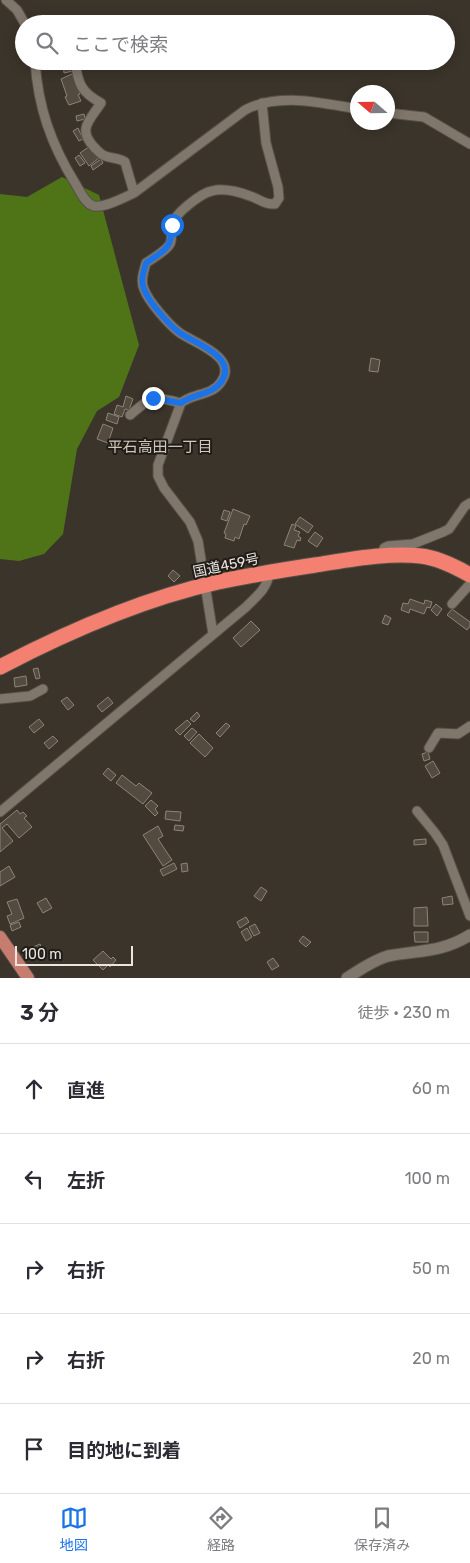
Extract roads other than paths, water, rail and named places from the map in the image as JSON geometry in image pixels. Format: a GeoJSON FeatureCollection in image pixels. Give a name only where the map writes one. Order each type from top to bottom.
{"type":"FeatureCollection","features":[{"type":"Feature","properties":{"kind":"highway","name":"国道459号"},"geometry":{"type":"LineString","coordinates":[[0,667],[41,646],[113,615],[172,595],[269,572],[335,562],[383,557],[422,556],[459,569],[470,575]]}},
{"type":"Feature","properties":{"kind":"main road"},"geometry":{"type":"LineString","coordinates":[[347,978],[377,960],[440,949],[470,935]]}},
{"type":"Feature","properties":{"kind":"main road"},"geometry":{"type":"LineString","coordinates":[[0,938],[28,978]]}},
{"type":"Feature","properties":{"kind":"street"},"geometry":{"type":"LineString","coordinates":[[6,0],[18,10],[20,15]]}},
{"type":"Feature","properties":{"kind":"street"},"geometry":{"type":"LineString","coordinates":[[36,70],[42,109],[50,137],[64,166],[83,196],[88,203],[98,206],[134,193],[254,105],[276,101],[308,101],[350,108]]}},
{"type":"Feature","properties":{"kind":"street"},"geometry":{"type":"LineString","coordinates":[[76,70],[78,81],[83,90],[90,97],[101,103],[88,122],[85,133],[86,137],[101,154],[119,158],[125,162],[134,193]]}},
{"type":"Feature","properties":{"kind":"street"},"geometry":{"type":"LineString","coordinates":[[213,634],[198,541],[190,522],[164,488],[158,476],[158,464],[181,403],[212,390],[222,382],[223,363],[210,349],[180,333],[154,305],[143,288],[142,279],[146,263],[166,249],[171,242],[172,225],[176,216],[192,202],[210,191],[223,190],[250,196],[266,204],[274,204],[279,198],[278,187],[266,143],[262,104]]}},
{"type":"Feature","properties":{"kind":"street"},"geometry":{"type":"LineString","coordinates":[[395,114],[424,117],[470,144]]}},
{"type":"Feature","properties":{"kind":"street"},"geometry":{"type":"LineString","coordinates":[[130,415],[147,400],[153,398],[181,403]]}},
{"type":"Feature","properties":{"kind":"street"},"geometry":{"type":"LineString","coordinates":[[383,557],[384,548],[388,546],[413,544],[449,528],[465,506],[470,503]]}},
{"type":"Feature","properties":{"kind":"street"},"geometry":{"type":"LineString","coordinates":[[0,812],[259,595],[268,579],[269,572]]}},
{"type":"Feature","properties":{"kind":"street"},"geometry":{"type":"LineString","coordinates":[[452,604],[470,584]]}},
{"type":"Feature","properties":{"kind":"street"},"geometry":{"type":"LineString","coordinates":[[0,699],[30,696],[43,689]]}},
{"type":"Feature","properties":{"kind":"street"},"geometry":{"type":"LineString","coordinates":[[429,748],[438,733],[458,734],[470,726]]}},
{"type":"Feature","properties":{"kind":"street"},"geometry":{"type":"LineString","coordinates":[[417,811],[443,845],[470,916]]}},
{"type":"Feature","properties":{"kind":"district","name":"平石高田一丁目"},"geometry":{"type":"Point","coordinates":[160,447]}}]}
